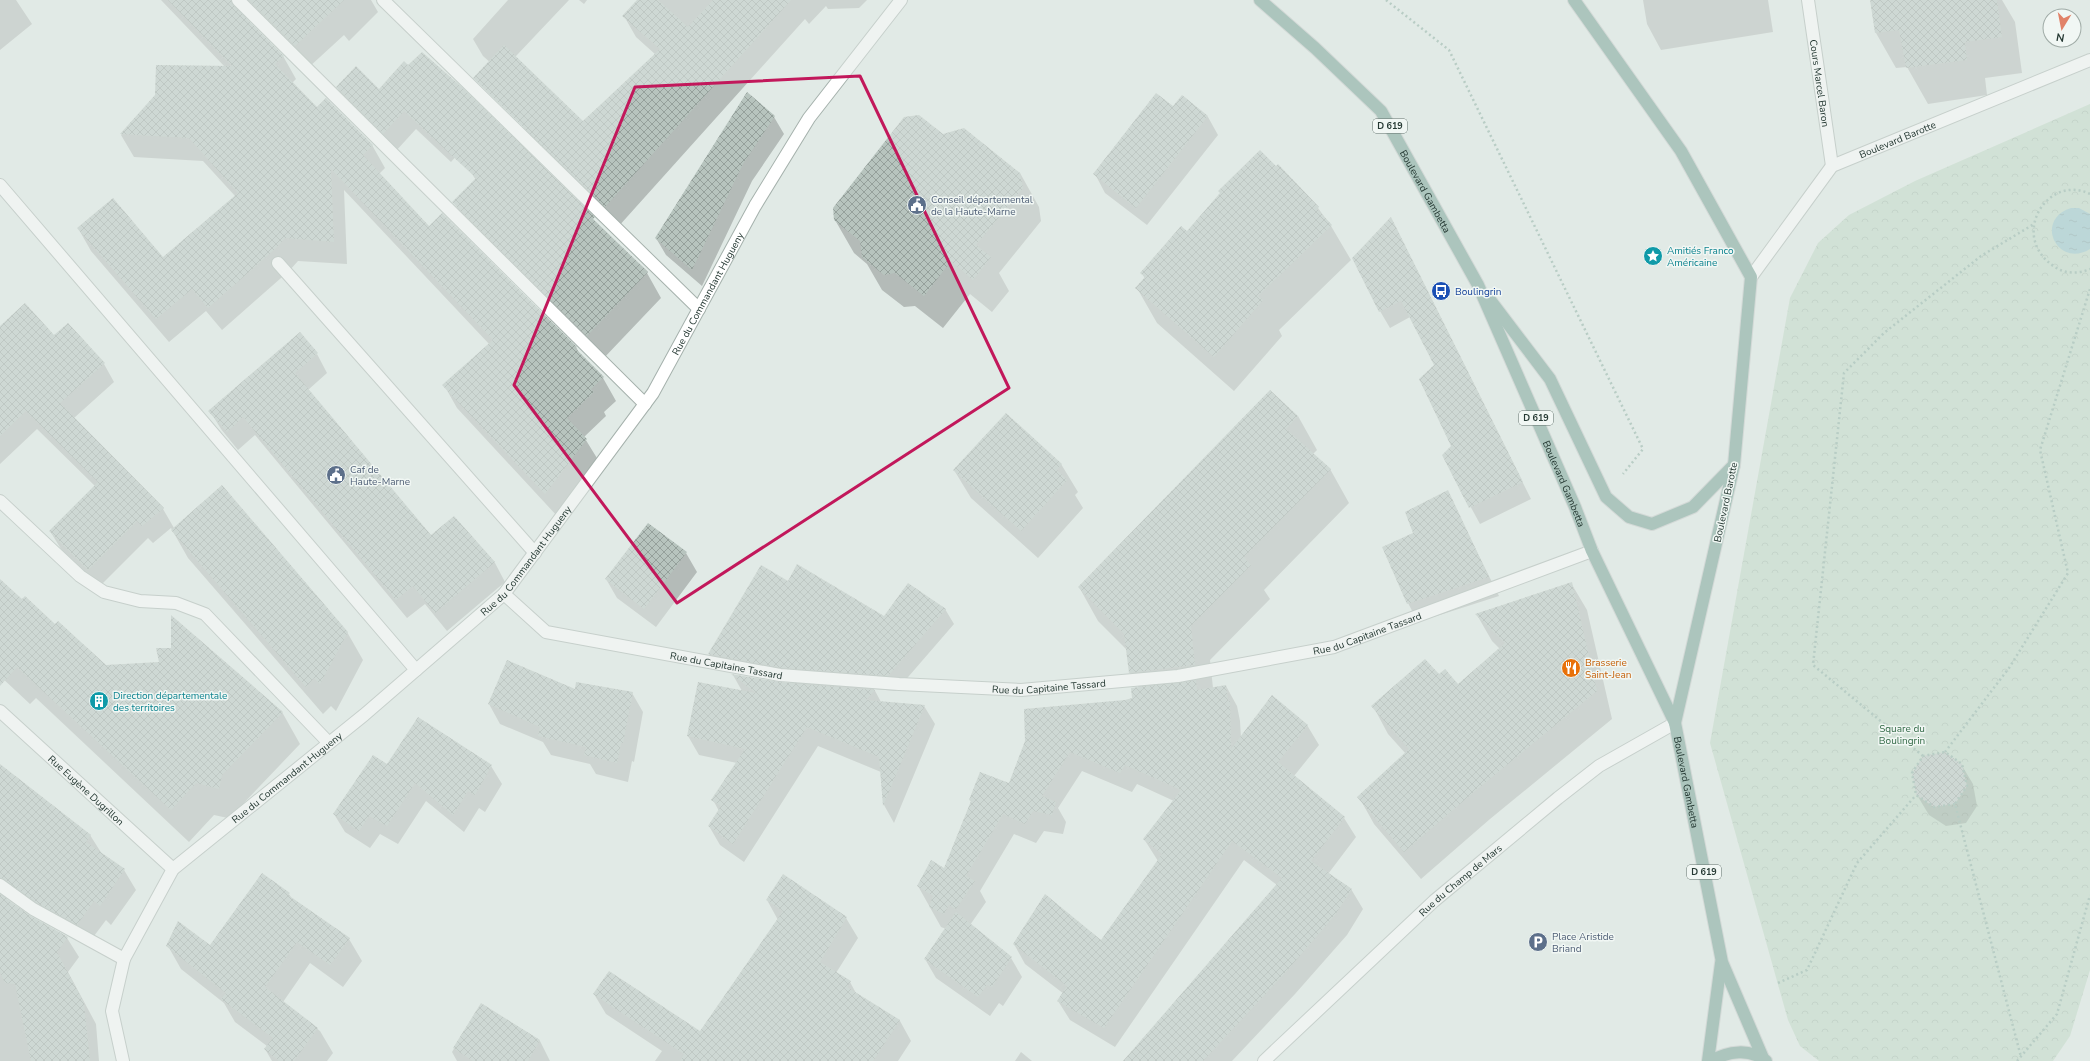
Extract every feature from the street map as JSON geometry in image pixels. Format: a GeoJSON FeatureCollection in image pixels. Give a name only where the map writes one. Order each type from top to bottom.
{"type":"FeatureCollection","features":[{"type":"Feature","properties":{"kind":"main road","name":"Boulevard Gambetta"},"geometry":{"type":"LineString","coordinates":[[1260,0],[1315,48],[1381,111],[1478,285],[1575,507],[1592,551],[1675,723],[1722,962],[1764,1060]]}},
{"type":"Feature","properties":{"kind":"main road"},"geometry":{"type":"LineString","coordinates":[[1574,0],[1682,151],[1750,277]]}},
{"type":"Feature","properties":{"kind":"main road","name":"Boulevard Barotte"},"geometry":{"type":"LineString","coordinates":[[1675,723],[1734,465],[1750,277]]}},
{"type":"Feature","properties":{"kind":"main road"},"geometry":{"type":"LineString","coordinates":[[1478,285],[1550,379],[1606,497],[1629,517],[1652,524],[1692,507],[1734,465]]}},
{"type":"Feature","properties":{"kind":"main road","name":"Boulevard Gambetta"},"geometry":{"type":"LineString","coordinates":[[1708,1061],[1722,962]]}},
{"type":"Feature","properties":{"kind":"main road"},"geometry":{"type":"LineString","coordinates":[[1711,1061],[1720,1055],[1735,1052],[1749,1053],[1764,1060]]}},
{"type":"Feature","properties":{"kind":"street"},"geometry":{"type":"LineString","coordinates":[[238,0],[645,404]]}},
{"type":"Feature","properties":{"kind":"street"},"geometry":{"type":"LineString","coordinates":[[383,0],[700,309]]}},
{"type":"Feature","properties":{"kind":"street","name":"Rue du Commandant Hugueny"},"geometry":{"type":"LineString","coordinates":[[123,1061],[112,1011],[124,959],[173,869],[329,743],[504,594],[653,393],[755,206],[809,118],[901,0]]}},
{"type":"Feature","properties":{"kind":"street","name":"Cours Marcel Baron"},"geometry":{"type":"LineString","coordinates":[[1808,0],[1832,166]]}},
{"type":"Feature","properties":{"kind":"street","name":"Boulevard Barotte"},"geometry":{"type":"LineString","coordinates":[[1832,166],[2090,60]]}},
{"type":"Feature","properties":{"kind":"street"},"geometry":{"type":"LineString","coordinates":[[1750,277],[1832,166]]}},
{"type":"Feature","properties":{"kind":"street"},"geometry":{"type":"LineString","coordinates":[[0,185],[416,670]]}},
{"type":"Feature","properties":{"kind":"street"},"geometry":{"type":"LineString","coordinates":[[278,263],[535,552]]}},
{"type":"Feature","properties":{"kind":"street"},"geometry":{"type":"LineString","coordinates":[[0,501],[80,576],[104,592],[140,601],[176,602],[205,614],[329,743]]}},
{"type":"Feature","properties":{"kind":"street","name":"Rue du Capitaine Tassard"},"geometry":{"type":"LineString","coordinates":[[504,594],[546,632],[780,675],[899,684],[1021,690],[1178,676],[1334,647],[1592,551]]}},
{"type":"Feature","properties":{"kind":"street","name":"Rue Eugène Dugrillon"},"geometry":{"type":"LineString","coordinates":[[0,711],[173,869]]}},
{"type":"Feature","properties":{"kind":"street","name":"Rue du Champ de Mars"},"geometry":{"type":"LineString","coordinates":[[1264,1061],[1434,901],[1599,766],[1675,723]]}},
{"type":"Feature","properties":{"kind":"street"},"geometry":{"type":"LineString","coordinates":[[0,885],[33,909],[124,959]]}},
{"type":"Feature","properties":{"kind":"path"},"geometry":{"type":"LineString","coordinates":[[1386,0],[1449,50],[1643,449],[1606,497]]}},
{"type":"Feature","properties":{"kind":"path"},"geometry":{"type":"LineString","coordinates":[[2090,194],[2072,190],[2058,193],[2047,201],[2038,211],[2034,224],[2033,238],[2038,251],[2046,262],[2058,269],[2071,273],[2090,269]]}},
{"type":"Feature","properties":{"kind":"path"},"geometry":{"type":"LineString","coordinates":[[1923,756],[1813,664],[1844,373],[1884,333],[1981,256],[2034,224]]}},
{"type":"Feature","properties":{"kind":"path"},"geometry":{"type":"LineString","coordinates":[[1945,752],[1962,764],[1967,786],[1955,804],[1934,807],[1916,796],[1912,773],[1923,756],[1945,752],[2009,668],[2068,573],[2040,450],[2090,289]]}},
{"type":"Feature","properties":{"kind":"path"},"geometry":{"type":"LineString","coordinates":[[1778,984],[1807,970],[1857,863],[1916,796]]}},
{"type":"Feature","properties":{"kind":"path"},"geometry":{"type":"LineString","coordinates":[[1955,804],[2021,1057]]}},
{"type":"Feature","properties":{"kind":"path"},"geometry":{"type":"LineString","coordinates":[[2017,1061],[2057,1014],[2090,895]]}},
{"type":"Feature","properties":{"kind":"highlighted area"},"geometry":{"type":"Polygon","coordinates":[[[860,76],[1009,388],[677,603],[514,385],[635,87],[860,76]]]}},
{"type":"Feature","properties":{"kind":"green space","name":"Square du Boulingrin"},"geometry":{"type":"Polygon","coordinates":[[[2090,104],[2090,970],[2070,1036],[2053,1061],[1819,1061],[1800,1046],[1788,1020],[1710,743],[1790,298],[1818,243],[1849,215],[1915,181],[2090,104]]]}},
{"type":"Feature","properties":{"kind":"water"},"geometry":{"type":"Polygon","coordinates":[[[2071,208],[2079,208],[2090,214],[2090,249],[2078,253],[2068,253],[2060,248],[2054,240],[2052,232],[2053,222],[2060,214],[2071,208]]]}},
{"type":"Feature","properties":{"kind":"building"},"geometry":{"type":"Polygon","coordinates":[[[168,0],[231,0],[233,5],[284,56],[275,64],[317,107],[326,98],[373,145],[363,155],[429,226],[442,213],[577,347],[575,348],[604,377],[591,389],[594,392],[567,418],[587,439],[545,494],[442,385],[493,340],[331,169],[334,242],[285,238],[276,248],[208,308],[192,289],[156,319],[77,228],[113,198],[163,257],[238,193],[189,138],[120,134],[155,95],[156,65],[232,66],[168,0]]]}},
{"type":"Feature","properties":{"kind":"building"},"geometry":{"type":"Polygon","coordinates":[[[249,0],[344,0],[295,46],[249,0]]]}},
{"type":"Feature","properties":{"kind":"building"},"geometry":{"type":"Polygon","coordinates":[[[637,0],[658,0],[688,27],[713,0],[791,0],[605,207],[473,78],[504,45],[583,121],[660,49],[622,16],[637,0]]]}},
{"type":"Feature","properties":{"kind":"building"},"geometry":{"type":"Polygon","coordinates":[[[1870,0],[1997,0],[2002,37],[1965,42],[1967,60],[1906,68],[1899,30],[1875,33],[1870,0]]]}},
{"type":"Feature","properties":{"kind":"building"},"geometry":{"type":"Polygon","coordinates":[[[422,52],[463,88],[595,217],[593,219],[648,272],[587,336],[452,202],[476,178],[404,111],[383,134],[336,87],[356,66],[379,89],[404,61],[408,65],[422,52]]]}},
{"type":"Feature","properties":{"kind":"building"},"geometry":{"type":"Polygon","coordinates":[[[747,92],[775,116],[743,164],[692,270],[655,238],[747,92]]]}},
{"type":"Feature","properties":{"kind":"building"},"geometry":{"type":"Polygon","coordinates":[[[1156,93],[1173,106],[1182,95],[1208,116],[1136,208],[1093,174],[1156,93]]]}},
{"type":"Feature","properties":{"kind":"building","name":"Conseil départemental de la Haute-Marne"},"geometry":{"type":"Polygon","coordinates":[[[919,115],[943,134],[964,128],[1020,173],[1023,188],[976,245],[991,257],[973,280],[951,261],[924,296],[895,273],[884,275],[862,257],[860,241],[834,220],[833,208],[904,117],[919,115]]]}},
{"type":"Feature","properties":{"kind":"building"},"geometry":{"type":"Polygon","coordinates":[[[1260,150],[1276,166],[1278,164],[1319,207],[1317,209],[1332,225],[1258,296],[1263,300],[1214,357],[1135,288],[1145,277],[1140,273],[1181,226],[1187,231],[1220,193],[1218,191],[1260,150]]]}},
{"type":"Feature","properties":{"kind":"building"},"geometry":{"type":"Polygon","coordinates":[[[1391,217],[1523,482],[1469,508],[1442,455],[1451,446],[1419,379],[1434,365],[1401,301],[1379,312],[1352,258],[1391,217]]]}},
{"type":"Feature","properties":{"kind":"building"},"geometry":{"type":"Polygon","coordinates":[[[25,303],[54,335],[68,323],[105,363],[60,403],[164,508],[142,526],[137,521],[88,570],[49,531],[98,482],[26,411],[0,436],[0,326],[25,303]]]}},
{"type":"Feature","properties":{"kind":"building","name":"Caf de Haute-Marne"},"geometry":{"type":"Polygon","coordinates":[[[300,332],[318,353],[295,373],[431,535],[454,516],[495,562],[435,613],[413,586],[396,600],[243,417],[227,432],[208,411],[300,332]]]}},
{"type":"Feature","properties":{"kind":"building"},"geometry":{"type":"Polygon","coordinates":[[[1270,390],[1298,416],[1286,429],[1331,469],[1244,557],[1251,565],[1191,626],[1195,665],[1129,673],[1124,634],[1078,587],[1270,390]]]}},
{"type":"Feature","properties":{"kind":"building"},"geometry":{"type":"Polygon","coordinates":[[[1006,413],[1062,464],[1057,470],[1067,480],[1021,531],[953,470],[1006,413]]]}},
{"type":"Feature","properties":{"kind":"building"},"geometry":{"type":"Polygon","coordinates":[[[222,485],[348,632],[320,684],[314,678],[306,687],[171,530],[222,485]]]}},
{"type":"Feature","properties":{"kind":"building"},"geometry":{"type":"Polygon","coordinates":[[[1448,490],[1489,577],[1407,604],[1382,547],[1413,533],[1405,512],[1448,490]]]}},
{"type":"Feature","properties":{"kind":"building"},"geometry":{"type":"Polygon","coordinates":[[[648,523],[687,552],[644,609],[605,579],[648,523]]]}},
{"type":"Feature","properties":{"kind":"building"},"geometry":{"type":"Polygon","coordinates":[[[797,564],[884,616],[908,583],[946,609],[888,676],[781,668],[708,654],[761,565],[788,581],[797,564]]]}},
{"type":"Feature","properties":{"kind":"building","name":"Direction départementale des territoires"},"geometry":{"type":"Polygon","coordinates":[[[0,579],[22,599],[25,596],[55,624],[58,621],[106,665],[159,662],[156,648],[171,648],[171,615],[283,712],[222,775],[219,789],[196,783],[171,810],[17,667],[0,686],[0,579]]]}},
{"type":"Feature","properties":{"kind":"building"},"geometry":{"type":"Polygon","coordinates":[[[1572,582],[1597,691],[1475,791],[1404,852],[1357,797],[1409,749],[1371,706],[1425,659],[1439,674],[1445,669],[1458,684],[1505,643],[1475,614],[1572,582]]]}},
{"type":"Feature","properties":{"kind":"building"},"geometry":{"type":"Polygon","coordinates":[[[507,660],[575,689],[576,682],[633,692],[623,743],[621,743],[617,763],[584,755],[586,747],[538,736],[540,727],[488,704],[507,660]]]}},
{"type":"Feature","properties":{"kind":"building"},"geometry":{"type":"Polygon","coordinates":[[[731,674],[779,682],[875,690],[866,700],[925,705],[883,806],[879,757],[807,727],[733,844],[708,826],[721,806],[711,800],[745,749],[687,736],[698,682],[756,693],[731,674]]]}},
{"type":"Feature","properties":{"kind":"building"},"geometry":{"type":"Polygon","coordinates":[[[1196,680],[1197,690],[1226,685],[1228,701],[1230,700],[1231,749],[1272,695],[1308,725],[1278,762],[1345,817],[1311,861],[1352,889],[1335,915],[1284,974],[1203,1061],[1123,1061],[1282,878],[1232,841],[1104,1028],[1057,1001],[1067,986],[1013,944],[1045,894],[1101,940],[1162,854],[1143,839],[1181,790],[1125,765],[1120,773],[1070,752],[1042,796],[1056,802],[1052,815],[1033,811],[1025,824],[1003,814],[966,876],[975,881],[956,909],[949,905],[944,914],[929,907],[933,896],[917,886],[931,860],[944,868],[971,801],[969,800],[980,772],[1009,783],[1025,741],[1024,709],[1125,700],[1132,698],[1131,688],[1196,680]]]}},
{"type":"Feature","properties":{"kind":"building"},"geometry":{"type":"Polygon","coordinates":[[[418,717],[492,765],[475,795],[468,791],[453,815],[415,783],[387,826],[369,816],[359,831],[333,814],[373,755],[387,764],[418,717]]]}},
{"type":"Feature","properties":{"kind":"building"},"geometry":{"type":"Polygon","coordinates":[[[1945,752],[1962,764],[1967,786],[1955,804],[1934,807],[1916,795],[1912,773],[1923,756],[1945,752]]]}},
{"type":"Feature","properties":{"kind":"building"},"geometry":{"type":"Polygon","coordinates":[[[0,764],[91,835],[86,842],[125,869],[100,906],[94,901],[77,925],[37,903],[0,878],[0,764]]]}},
{"type":"Feature","properties":{"kind":"building"},"geometry":{"type":"Polygon","coordinates":[[[262,873],[290,893],[288,895],[350,938],[330,965],[297,942],[265,987],[318,1028],[294,1061],[279,1061],[264,1049],[273,1038],[221,999],[226,993],[166,946],[178,921],[210,945],[262,873]]]}},
{"type":"Feature","properties":{"kind":"building"},"geometry":{"type":"Polygon","coordinates":[[[783,874],[847,917],[820,962],[851,981],[847,987],[900,1020],[873,1061],[680,1061],[684,1054],[593,994],[609,971],[700,1031],[783,911],[766,900],[783,874]]]}},
{"type":"Feature","properties":{"kind":"building"},"geometry":{"type":"Polygon","coordinates":[[[0,894],[29,915],[68,937],[57,952],[84,1003],[90,1061],[31,1061],[15,984],[5,983],[0,972],[0,894]]]}},
{"type":"Feature","properties":{"kind":"building"},"geometry":{"type":"Polygon","coordinates":[[[956,912],[1012,957],[992,987],[987,985],[978,997],[924,959],[956,912]]]}},
{"type":"Feature","properties":{"kind":"building"},"geometry":{"type":"Polygon","coordinates":[[[481,1003],[540,1040],[528,1061],[473,1061],[453,1048],[481,1003]]]}},
{"type":"Feature","properties":{"kind":"place","name":"Conseil départemental de la Haute-Marne"},"geometry":{"type":"Point","coordinates":[917,205]}},
{"type":"Feature","properties":{"kind":"place","name":"Amitiés Franco Américaine"},"geometry":{"type":"Point","coordinates":[1653,256]}},
{"type":"Feature","properties":{"kind":"place","name":"Boulingrin"},"geometry":{"type":"Point","coordinates":[1441,291]}},
{"type":"Feature","properties":{"kind":"place","name":"Caf de Haute-Marne"},"geometry":{"type":"Point","coordinates":[336,475]}},
{"type":"Feature","properties":{"kind":"place","name":"Brasserie Saint-Jean"},"geometry":{"type":"Point","coordinates":[1571,668]}},
{"type":"Feature","properties":{"kind":"place","name":"Direction départementale des territoires"},"geometry":{"type":"Point","coordinates":[99,701]}},
{"type":"Feature","properties":{"kind":"place","name":"Place Aristide Briand"},"geometry":{"type":"Point","coordinates":[1538,942]}}]}
